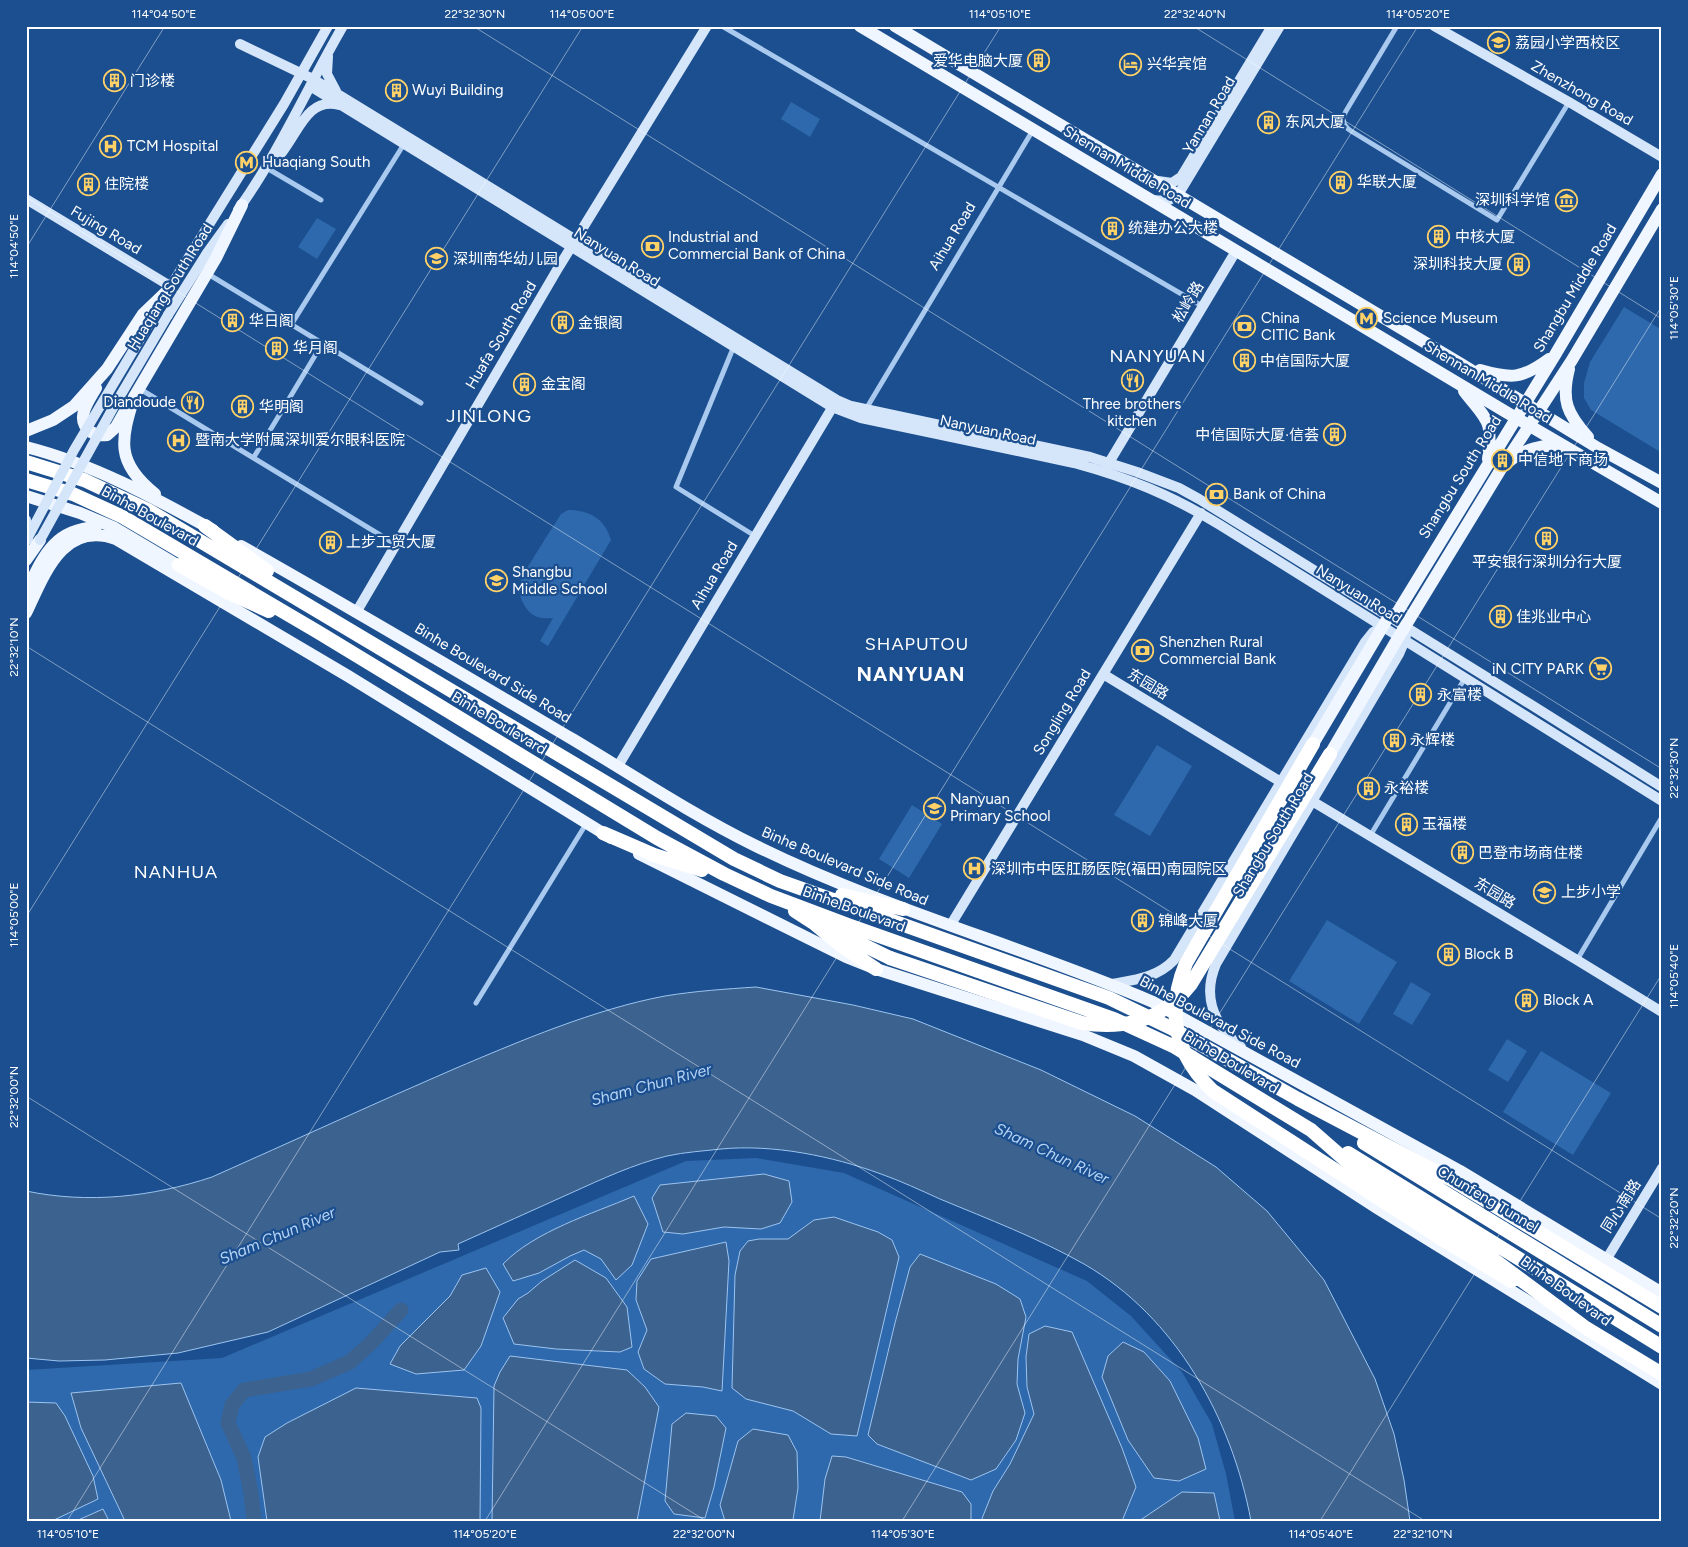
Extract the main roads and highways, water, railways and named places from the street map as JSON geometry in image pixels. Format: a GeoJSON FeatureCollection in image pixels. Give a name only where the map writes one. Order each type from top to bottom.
{"type":"FeatureCollection","features":[{"type":"Feature","properties":{"kind":"highway","name":"Binhe Boulevard"},"geometry":{"type":"LineString","coordinates":[[26,462],[84,480],[148,510],[734,859],[780,881],[1109,998],[1171,1028],[1298,1099],[1452,1180],[1662,1307]]}},
{"type":"Feature","properties":{"kind":"highway","name":"Binhe Boulevard"},"geometry":{"type":"LineString","coordinates":[[26,480],[73,494],[123,517],[318,632],[702,864],[771,896],[1136,1028],[1176,1047],[1311,1130],[1359,1172],[1481,1250],[1586,1328],[1662,1374]]}},
{"type":"Feature","properties":{"kind":"highway"},"geometry":{"type":"LineString","coordinates":[[206,526],[323,613]]}},
{"type":"Feature","properties":{"kind":"highway"},"geometry":{"type":"LineString","coordinates":[[179,565],[245,601],[318,632]]}},
{"type":"Feature","properties":{"kind":"highway"},"geometry":{"type":"LineString","coordinates":[[1313,744],[1180,977],[1177,992],[1176,1026],[1179,1040],[1192,1068],[1213,1091],[1442,1239],[1586,1328]]}},
{"type":"Feature","properties":{"kind":"highway"},"geometry":{"type":"LineString","coordinates":[[815,924],[890,958],[1082,1023],[1107,1026],[1145,1020],[1166,1008],[1191,984],[1330,754]]}},
{"type":"Feature","properties":{"kind":"highway"},"geometry":{"type":"LineString","coordinates":[[602,833],[654,855],[749,886]]}},
{"type":"Feature","properties":{"kind":"highway"},"geometry":{"type":"LineString","coordinates":[[780,881],[903,909]]}},
{"type":"Feature","properties":{"kind":"highway"},"geometry":{"type":"LineString","coordinates":[[771,896],[815,924],[843,947],[876,969]]}},
{"type":"Feature","properties":{"kind":"highway","name":"Chunfeng Tunnel"},"geometry":{"type":"LineString","coordinates":[[1298,1099],[1354,1137],[1662,1326]]}},
{"type":"Feature","properties":{"kind":"highway"},"geometry":{"type":"LineString","coordinates":[[1311,1130],[1662,1347]]}},
{"type":"Feature","properties":{"kind":"highway"},"geometry":{"type":"LineString","coordinates":[[1625,1284],[1662,1295]]}},
{"type":"Feature","properties":{"kind":"main road","name":"Huaqiang South Road"},"geometry":{"type":"LineString","coordinates":[[26,541],[74,450],[169,288],[284,104],[328,26]]}},
{"type":"Feature","properties":{"kind":"main road","name":"Huaqiang South Road"},"geometry":{"type":"LineString","coordinates":[[26,567],[113,408],[207,253],[242,205],[265,167],[343,26]]}},
{"type":"Feature","properties":{"kind":"main road","name":"Huafa South Road"},"geometry":{"type":"LineString","coordinates":[[357,611],[574,243],[707,26]]}},
{"type":"Feature","properties":{"kind":"main road","name":"Shennan Middle Road"},"geometry":{"type":"LineString","coordinates":[[860,26],[1516,418],[1662,503]]}},
{"type":"Feature","properties":{"kind":"main road","name":"Yannan Road"},"geometry":{"type":"LineString","coordinates":[[1149,179],[1172,183],[1181,177],[1272,26]]}},
{"type":"Feature","properties":{"kind":"main road","name":"Yannan Road"},"geometry":{"type":"LineString","coordinates":[[1178,195],[1280,26]]}},
{"type":"Feature","properties":{"kind":"main road","name":"Zhenzhong Road"},"geometry":{"type":"LineString","coordinates":[[1434,26],[1662,157]]}},
{"type":"Feature","properties":{"kind":"main road","name":"Shennan Middle Road"},"geometry":{"type":"LineString","coordinates":[[902,28],[1149,179],[1461,364],[1598,448],[1662,483]]}},
{"type":"Feature","properties":{"kind":"main road","name":"Nanyuan Road"},"geometry":{"type":"LineString","coordinates":[[240,44],[301,73],[341,100],[860,418],[1074,463],[1107,466],[1145,486],[1174,498],[1386,621]]}},
{"type":"Feature","properties":{"kind":"main road"},"geometry":{"type":"LineString","coordinates":[[265,167],[274,162],[284,151],[310,111],[321,105],[341,100],[328,74],[327,66],[331,47]]}},
{"type":"Feature","properties":{"kind":"main road","name":"Nanyuan Road"},"geometry":{"type":"LineString","coordinates":[[341,100],[404,144],[574,243]]}},
{"type":"Feature","properties":{"kind":"main road"},"geometry":{"type":"LineString","coordinates":[[284,104],[297,112]]}},
{"type":"Feature","properties":{"kind":"main road","name":"Shangbu Middle Road"},"geometry":{"type":"LineString","coordinates":[[1516,418],[1662,174]]}},
{"type":"Feature","properties":{"kind":"main road"},"geometry":{"type":"LineString","coordinates":[[1151,200],[1167,201],[1178,195]]}},
{"type":"Feature","properties":{"kind":"main road","name":"Fujing Road"},"geometry":{"type":"LineString","coordinates":[[26,199],[169,288]]}},
{"type":"Feature","properties":{"kind":"main road"},"geometry":{"type":"LineString","coordinates":[[169,288],[143,314],[107,369],[84,411],[82,416],[85,426],[96,434],[102,436],[111,433],[137,393],[207,274],[242,205]]}},
{"type":"Feature","properties":{"kind":"main road"},"geometry":{"type":"LineString","coordinates":[[1529,425],[1572,360],[1662,209]]}},
{"type":"Feature","properties":{"kind":"main road","name":"松岭路"},"geometry":{"type":"LineString","coordinates":[[1107,466],[1236,251]]}},
{"type":"Feature","properties":{"kind":"main road"},"geometry":{"type":"LineString","coordinates":[[1461,364],[1493,374],[1513,376],[1535,369],[1555,354]]}},
{"type":"Feature","properties":{"kind":"main road"},"geometry":{"type":"LineString","coordinates":[[1572,360],[1565,390],[1566,401],[1580,428],[1598,448]]}},
{"type":"Feature","properties":{"kind":"main road"},"geometry":{"type":"LineString","coordinates":[[26,430],[42,426],[74,406],[107,369]]}},
{"type":"Feature","properties":{"kind":"main road"},"geometry":{"type":"LineString","coordinates":[[1458,382],[1482,412],[1488,424],[1490,434],[1487,464]]}},
{"type":"Feature","properties":{"kind":"main road"},"geometry":{"type":"LineString","coordinates":[[137,393],[126,421],[124,451],[140,480],[177,510]]}},
{"type":"Feature","properties":{"kind":"main road","name":"Nanyuan Road"},"geometry":{"type":"LineString","coordinates":[[835,404],[997,436],[1171,485],[1199,500],[1386,621],[1465,678],[1662,801]]}},
{"type":"Feature","properties":{"kind":"main road","name":"Aihua Road"},"geometry":{"type":"LineString","coordinates":[[618,766],[835,404]]}},
{"type":"Feature","properties":{"kind":"main road","name":"Shangbu South Road"},"geometry":{"type":"LineString","coordinates":[[1112,984],[1144,978],[1161,971],[1170,964],[1365,642],[1373,632],[1397,613],[1516,418]]}},
{"type":"Feature","properties":{"kind":"main road","name":"Shangbu South Road"},"geometry":{"type":"LineString","coordinates":[[1330,754],[1529,425]]}},
{"type":"Feature","properties":{"kind":"main road"},"geometry":{"type":"LineString","coordinates":[[1501,469],[1520,454],[1540,447],[1558,446],[1574,452]]}},
{"type":"Feature","properties":{"kind":"main road","name":"Binhe Boulevard Side Road"},"geometry":{"type":"LineString","coordinates":[[26,447],[89,467],[177,510],[357,611],[618,766],[693,813],[754,845],[801,868],[903,909],[1112,984],[1162,1006],[1460,1171],[1662,1295]]}},
{"type":"Feature","properties":{"kind":"main road"},"geometry":{"type":"LineString","coordinates":[[26,496],[80,512],[123,537],[179,565],[241,612]]}},
{"type":"Feature","properties":{"kind":"main road","name":"Songling Road"},"geometry":{"type":"LineString","coordinates":[[950,926],[1201,513]]}},
{"type":"Feature","properties":{"kind":"main road"},"geometry":{"type":"LineString","coordinates":[[26,520],[28,529],[26,546]]}},
{"type":"Feature","properties":{"kind":"main road"},"geometry":{"type":"LineString","coordinates":[[26,592],[47,551],[61,538],[79,530],[106,527],[586,824],[651,861],[846,957],[876,969],[1084,1035],[1126,1052],[1160,1069],[1377,1208],[1662,1384]]}},
{"type":"Feature","properties":{"kind":"main road"},"geometry":{"type":"LineString","coordinates":[[26,613],[52,562],[58,553],[69,544],[83,537],[96,535],[123,537]]}},
{"type":"Feature","properties":{"kind":"main road"},"geometry":{"type":"LineString","coordinates":[[26,560],[40,540]]}},
{"type":"Feature","properties":{"kind":"main road","name":"Shangbu South Road"},"geometry":{"type":"LineString","coordinates":[[1313,744],[1386,621]]}},
{"type":"Feature","properties":{"kind":"main road","name":"Nanyuan Road"},"geometry":{"type":"LineString","coordinates":[[1403,634],[1662,787]]}},
{"type":"Feature","properties":{"kind":"main road","name":"Shangbu South Road"},"geometry":{"type":"LineString","coordinates":[[1252,1056],[1227,1034],[1213,1010],[1210,987],[1211,975],[1399,654],[1403,634]]}},
{"type":"Feature","properties":{"kind":"main road","name":"东园路"},"geometry":{"type":"LineString","coordinates":[[1103,674],[1281,782]]}},
{"type":"Feature","properties":{"kind":"main road","name":"东园路"},"geometry":{"type":"LineString","coordinates":[[1312,801],[1662,1012]]}},
{"type":"Feature","properties":{"kind":"main road"},"geometry":{"type":"LineString","coordinates":[[1182,947],[1180,959],[1186,970],[1191,973],[1204,974],[1216,964]]}},
{"type":"Feature","properties":{"kind":"main road","name":"同心南路"},"geometry":{"type":"LineString","coordinates":[[1606,1260],[1662,1168]]}},
{"type":"Feature","properties":{"kind":"water","name":"Sham Chun River"},"geometry":{"type":"Polygon","coordinates":[[[756,987],[853,1005],[913,1019],[1041,1070],[1135,1116],[1216,1167],[1267,1211],[1324,1280],[1375,1379],[1394,1434],[1404,1480],[1410,1521],[1251,1521],[1230,1445],[1214,1409],[1195,1374],[1172,1342],[1146,1312],[1117,1286],[1084,1264],[1049,1246],[896,1180],[843,1162],[782,1150],[761,1148],[721,1149],[674,1155],[642,1163],[594,1182],[458,1244],[459,1250],[440,1252],[268,1332],[178,1353],[105,1360],[59,1361],[26,1358],[26,1191],[49,1195],[96,1198],[143,1194],[189,1184],[212,1177],[479,1058],[585,1017],[665,996],[699,991],[756,987]]]}},
{"type":"Feature","properties":{"kind":"water"},"geometry":{"type":"Polygon","coordinates":[[[764,1174],[789,1181],[792,1202],[780,1223],[761,1229],[724,1227],[683,1234],[663,1232],[652,1198],[660,1185],[764,1174]]]}},
{"type":"Feature","properties":{"kind":"water"},"geometry":{"type":"Polygon","coordinates":[[[634,1196],[648,1224],[632,1265],[616,1280],[601,1259],[584,1250],[539,1273],[513,1281],[503,1264],[516,1252],[565,1224],[634,1196]]]}},
{"type":"Feature","properties":{"kind":"water"},"geometry":{"type":"Polygon","coordinates":[[[834,1217],[878,1232],[892,1240],[899,1257],[857,1436],[831,1434],[793,1411],[746,1399],[732,1388],[735,1275],[740,1251],[748,1241],[788,1239],[814,1220],[834,1217]]]}},
{"type":"Feature","properties":{"kind":"water"},"geometry":{"type":"Polygon","coordinates":[[[726,1242],[729,1261],[722,1391],[703,1387],[665,1384],[644,1369],[638,1352],[647,1330],[636,1300],[637,1281],[651,1259],[726,1242]]]}},
{"type":"Feature","properties":{"kind":"water"},"geometry":{"type":"Polygon","coordinates":[[[920,1254],[996,1284],[1020,1299],[1026,1317],[1018,1359],[1017,1384],[1025,1413],[1016,1440],[996,1469],[971,1480],[877,1444],[868,1435],[910,1267],[920,1254]]]}},
{"type":"Feature","properties":{"kind":"water"},"geometry":{"type":"Polygon","coordinates":[[[575,1260],[606,1278],[627,1307],[632,1347],[620,1352],[556,1349],[514,1344],[503,1318],[518,1299],[575,1260]]]}},
{"type":"Feature","properties":{"kind":"water"},"geometry":{"type":"Polygon","coordinates":[[[486,1268],[500,1292],[481,1346],[464,1370],[416,1374],[390,1364],[400,1346],[450,1296],[462,1275],[486,1268]]]}},
{"type":"Feature","properties":{"kind":"water"},"geometry":{"type":"Polygon","coordinates":[[[1045,1326],[1072,1332],[1122,1448],[1136,1487],[1122,1521],[981,1521],[993,1491],[1010,1464],[1034,1414],[1027,1387],[1026,1357],[1029,1334],[1045,1326]]]}},
{"type":"Feature","properties":{"kind":"water"},"geometry":{"type":"Polygon","coordinates":[[[1123,1342],[1144,1352],[1170,1381],[1198,1438],[1206,1469],[1179,1481],[1154,1478],[1128,1440],[1102,1377],[1108,1356],[1123,1342]]]}},
{"type":"Feature","properties":{"kind":"water"},"geometry":{"type":"Polygon","coordinates":[[[510,1356],[627,1370],[645,1387],[659,1407],[637,1521],[492,1521],[494,1386],[510,1356]]]}},
{"type":"Feature","properties":{"kind":"water"},"geometry":{"type":"Polygon","coordinates":[[[181,1383],[221,1480],[231,1521],[125,1521],[81,1428],[71,1393],[181,1383]]]}},
{"type":"Feature","properties":{"kind":"water"},"geometry":{"type":"Polygon","coordinates":[[[356,1388],[477,1398],[481,1408],[480,1521],[267,1521],[258,1457],[265,1437],[287,1423],[356,1388]]]}},
{"type":"Feature","properties":{"kind":"water"},"geometry":{"type":"Polygon","coordinates":[[[26,1402],[56,1403],[65,1416],[93,1476],[98,1499],[52,1521],[26,1521],[26,1402]]]}},
{"type":"Feature","properties":{"kind":"water"},"geometry":{"type":"Polygon","coordinates":[[[686,1413],[716,1416],[726,1428],[714,1487],[705,1518],[674,1514],[665,1501],[672,1424],[686,1413]]]}},
{"type":"Feature","properties":{"kind":"water"},"geometry":{"type":"Polygon","coordinates":[[[753,1429],[788,1435],[797,1452],[798,1488],[793,1520],[725,1521],[720,1505],[738,1441],[753,1429]]]}},
{"type":"Feature","properties":{"kind":"water"},"geometry":{"type":"Polygon","coordinates":[[[832,1456],[846,1457],[962,1492],[971,1504],[971,1521],[820,1521],[825,1479],[832,1456]]]}},
{"type":"Feature","properties":{"kind":"water"},"geometry":{"type":"Polygon","coordinates":[[[1182,1492],[1214,1493],[1220,1521],[1139,1521],[1182,1492]]]}},
{"type":"Feature","properties":{"kind":"water"},"geometry":{"type":"Polygon","coordinates":[[[103,1509],[109,1521],[76,1521],[103,1509]]]}},
{"type":"Feature","properties":{"kind":"waterway"},"geometry":{"type":"LineString","coordinates":[[254,1521],[244,1458],[228,1423],[232,1405],[244,1390],[311,1379],[350,1362],[372,1342],[401,1310]]}},
{"type":"Feature","properties":{"kind":"place","name":"荔园小学西校区"},"geometry":{"type":"Point","coordinates":[1499,43]}},
{"type":"Feature","properties":{"kind":"place","name":"爱华电脑大厦"},"geometry":{"type":"Point","coordinates":[1039,61]}},
{"type":"Feature","properties":{"kind":"place","name":"兴华宾馆"},"geometry":{"type":"Point","coordinates":[1131,64]}},
{"type":"Feature","properties":{"kind":"place","name":"门诊楼"},"geometry":{"type":"Point","coordinates":[114,81]}},
{"type":"Feature","properties":{"kind":"place","name":"Wuyi Building"},"geometry":{"type":"Point","coordinates":[396,90]}},
{"type":"Feature","properties":{"kind":"place","name":"东风大厦"},"geometry":{"type":"Point","coordinates":[1269,122]}},
{"type":"Feature","properties":{"kind":"place","name":"TCM Hospital"},"geometry":{"type":"Point","coordinates":[111,146]}},
{"type":"Feature","properties":{"kind":"place","name":"Huaqiang South"},"geometry":{"type":"Point","coordinates":[246,162]}},
{"type":"Feature","properties":{"kind":"place","name":"华联大厦"},"geometry":{"type":"Point","coordinates":[1341,182]}},
{"type":"Feature","properties":{"kind":"place","name":"住院楼"},"geometry":{"type":"Point","coordinates":[88,184]}},
{"type":"Feature","properties":{"kind":"place","name":"深圳科学馆"},"geometry":{"type":"Point","coordinates":[1566,200]}},
{"type":"Feature","properties":{"kind":"place","name":"统建办公大楼"},"geometry":{"type":"Point","coordinates":[1112,228]}},
{"type":"Feature","properties":{"kind":"place","name":"中核大厦"},"geometry":{"type":"Point","coordinates":[1439,237]}},
{"type":"Feature","properties":{"kind":"place","name":"Industrial and Commercial Bank of China"},"geometry":{"type":"Point","coordinates":[652,246]}},
{"type":"Feature","properties":{"kind":"place","name":"深圳南华幼儿园"},"geometry":{"type":"Point","coordinates":[437,259]}},
{"type":"Feature","properties":{"kind":"place","name":"深圳科技大厦"},"geometry":{"type":"Point","coordinates":[1519,264]}},
{"type":"Feature","properties":{"kind":"place","name":"Science Museum"},"geometry":{"type":"Point","coordinates":[1367,318]}},
{"type":"Feature","properties":{"kind":"place","name":"华日阁"},"geometry":{"type":"Point","coordinates":[233,321]}},
{"type":"Feature","properties":{"kind":"place","name":"金银阁"},"geometry":{"type":"Point","coordinates":[562,323]}},
{"type":"Feature","properties":{"kind":"place","name":"China CITIC Bank"},"geometry":{"type":"Point","coordinates":[1245,327]}},
{"type":"Feature","properties":{"kind":"place","name":"华月阁"},"geometry":{"type":"Point","coordinates":[277,348]}},
{"type":"Feature","properties":{"kind":"place","name":"中信国际大厦"},"geometry":{"type":"Point","coordinates":[1244,361]}},
{"type":"Feature","properties":{"kind":"place","name":"Three brothers kitchen"},"geometry":{"type":"Point","coordinates":[1132,381]}},
{"type":"Feature","properties":{"kind":"place","name":"金宝阁"},"geometry":{"type":"Point","coordinates":[525,384]}},
{"type":"Feature","properties":{"kind":"place","name":"Diandoude"},"geometry":{"type":"Point","coordinates":[192,402]}},
{"type":"Feature","properties":{"kind":"place","name":"华明阁"},"geometry":{"type":"Point","coordinates":[243,407]}},
{"type":"Feature","properties":{"kind":"place","name":"中信国际大厦·信荟"},"geometry":{"type":"Point","coordinates":[1335,435]}},
{"type":"Feature","properties":{"kind":"place","name":"暨南大学附属深圳爱尔眼科医院"},"geometry":{"type":"Point","coordinates":[179,440]}},
{"type":"Feature","properties":{"kind":"place","name":"中信地下商场"},"geometry":{"type":"Point","coordinates":[1502,460]}},
{"type":"Feature","properties":{"kind":"place","name":"Bank of China"},"geometry":{"type":"Point","coordinates":[1217,494]}},
{"type":"Feature","properties":{"kind":"place","name":"平安银行深圳分行大厦"},"geometry":{"type":"Point","coordinates":[1547,539]}},
{"type":"Feature","properties":{"kind":"place","name":"上步工贸大厦"},"geometry":{"type":"Point","coordinates":[330,542]}},
{"type":"Feature","properties":{"kind":"place","name":"Shangbu Middle School"},"geometry":{"type":"Point","coordinates":[496,581]}},
{"type":"Feature","properties":{"kind":"place","name":"佳兆业中心"},"geometry":{"type":"Point","coordinates":[1500,617]}},
{"type":"Feature","properties":{"kind":"place","name":"Shenzhen Rural Commercial Bank"},"geometry":{"type":"Point","coordinates":[1143,651]}},
{"type":"Feature","properties":{"kind":"place","name":"iN CITY PARK"},"geometry":{"type":"Point","coordinates":[1600,669]}},
{"type":"Feature","properties":{"kind":"place","name":"永富楼"},"geometry":{"type":"Point","coordinates":[1421,695]}},
{"type":"Feature","properties":{"kind":"place","name":"永辉楼"},"geometry":{"type":"Point","coordinates":[1394,740]}},
{"type":"Feature","properties":{"kind":"place","name":"永裕楼"},"geometry":{"type":"Point","coordinates":[1368,788]}},
{"type":"Feature","properties":{"kind":"place","name":"Nanyuan Primary School"},"geometry":{"type":"Point","coordinates":[934,808]}},
{"type":"Feature","properties":{"kind":"place","name":"玉福楼"},"geometry":{"type":"Point","coordinates":[1406,824]}},
{"type":"Feature","properties":{"kind":"place","name":"巴登市场商住楼"},"geometry":{"type":"Point","coordinates":[1462,853]}},
{"type":"Feature","properties":{"kind":"place","name":"深圳市中医肛肠医院(福田)南园院区"},"geometry":{"type":"Point","coordinates":[975,869]}},
{"type":"Feature","properties":{"kind":"place","name":"上步小学"},"geometry":{"type":"Point","coordinates":[1545,892]}},
{"type":"Feature","properties":{"kind":"place","name":"锦峰大厦"},"geometry":{"type":"Point","coordinates":[1142,921]}},
{"type":"Feature","properties":{"kind":"place","name":"Block B"},"geometry":{"type":"Point","coordinates":[1448,954]}},
{"type":"Feature","properties":{"kind":"place","name":"Block A"},"geometry":{"type":"Point","coordinates":[1527,1000]}},
{"type":"Feature","properties":{"kind":"district","name":"NANYUAN"},"geometry":{"type":"Point","coordinates":[1158,356]}},
{"type":"Feature","properties":{"kind":"district","name":"JINLONG"},"geometry":{"type":"Point","coordinates":[489,416]}},
{"type":"Feature","properties":{"kind":"district","name":"SHAPUTOU"},"geometry":{"type":"Point","coordinates":[917,644]}},
{"type":"Feature","properties":{"kind":"district","name":"NANYUAN"},"geometry":{"type":"Point","coordinates":[911,674]}},
{"type":"Feature","properties":{"kind":"district","name":"NANHUA"},"geometry":{"type":"Point","coordinates":[176,872]}}]}
